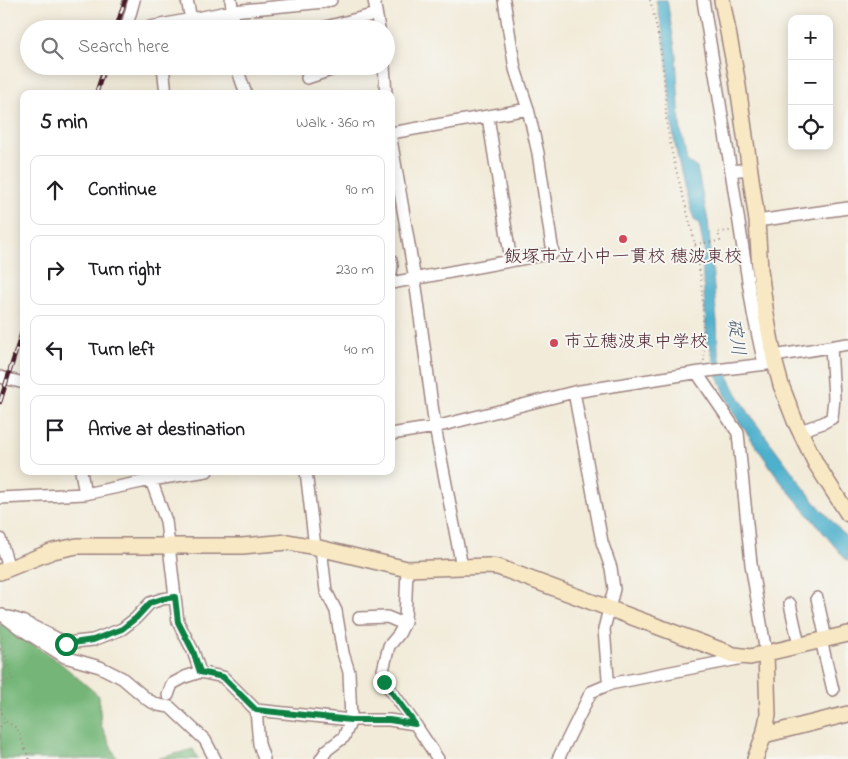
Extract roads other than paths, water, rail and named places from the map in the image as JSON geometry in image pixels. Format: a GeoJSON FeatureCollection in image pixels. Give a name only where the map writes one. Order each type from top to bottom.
{"type":"FeatureCollection","features":[{"type":"Feature","properties":{"kind":"street"},"geometry":{"type":"LineString","coordinates":[[128,20],[134,0]]}},
{"type":"Feature","properties":{"kind":"street"},"geometry":{"type":"LineString","coordinates":[[187,0],[191,19]]}},
{"type":"Feature","properties":{"kind":"street"},"geometry":{"type":"LineString","coordinates":[[187,20],[232,6],[324,2],[331,0]]}},
{"type":"Feature","properties":{"kind":"street"},"geometry":{"type":"LineString","coordinates":[[374,0],[377,20]]}},
{"type":"Feature","properties":{"kind":"street"},"geometry":{"type":"LineString","coordinates":[[395,282],[553,253],[538,153],[516,69],[504,0]]}},
{"type":"Feature","properties":{"kind":"street"},"geometry":{"type":"LineString","coordinates":[[702,0],[753,313],[800,431],[816,464],[848,514]]}},
{"type":"Feature","properties":{"kind":"street"},"geometry":{"type":"LineString","coordinates":[[722,0],[737,79],[757,221],[760,270],[771,361]]}},
{"type":"Feature","properties":{"kind":"street"},"geometry":{"type":"LineString","coordinates":[[232,6],[234,20]]}},
{"type":"Feature","properties":{"kind":"street"},"geometry":{"type":"LineString","coordinates":[[353,20],[376,14]]}},
{"type":"Feature","properties":{"kind":"street"},"geometry":{"type":"LineString","coordinates":[[164,75],[166,90]]}},
{"type":"Feature","properties":{"kind":"street"},"geometry":{"type":"LineString","coordinates":[[240,75],[245,90]]}},
{"type":"Feature","properties":{"kind":"street"},"geometry":{"type":"LineString","coordinates":[[307,78],[316,75]]}},
{"type":"Feature","properties":{"kind":"street"},"geometry":{"type":"LineString","coordinates":[[385,75],[386,90]]}},
{"type":"Feature","properties":{"kind":"street"},"geometry":{"type":"LineString","coordinates":[[395,132],[528,109]]}},
{"type":"Feature","properties":{"kind":"street"},"geometry":{"type":"LineString","coordinates":[[488,117],[511,261]]}},
{"type":"Feature","properties":{"kind":"street"},"geometry":{"type":"LineString","coordinates":[[395,162],[415,280],[435,427],[462,567]]}},
{"type":"Feature","properties":{"kind":"street"},"geometry":{"type":"LineString","coordinates":[[731,171],[749,169]]}},
{"type":"Feature","properties":{"kind":"street"},"geometry":{"type":"LineString","coordinates":[[757,221],[848,208]]}},
{"type":"Feature","properties":{"kind":"street"},"geometry":{"type":"LineString","coordinates":[[395,433],[435,427],[574,392],[734,368],[848,344]]}},
{"type":"Feature","properties":{"kind":"street"},"geometry":{"type":"LineString","coordinates":[[800,431],[822,424],[832,418],[834,398],[831,347]]}},
{"type":"Feature","properties":{"kind":"street"},"geometry":{"type":"LineString","coordinates":[[703,372],[738,433],[751,564],[766,654],[768,715],[764,735],[755,759]]}},
{"type":"Feature","properties":{"kind":"street"},"geometry":{"type":"LineString","coordinates":[[0,377],[20,382]]}},
{"type":"Feature","properties":{"kind":"street"},"geometry":{"type":"LineString","coordinates":[[574,392],[602,542],[611,568],[614,589],[604,628],[610,684]]}},
{"type":"Feature","properties":{"kind":"street"},"geometry":{"type":"LineString","coordinates":[[82,475],[84,494]]}},
{"type":"Feature","properties":{"kind":"street"},"geometry":{"type":"LineString","coordinates":[[307,475],[326,591],[336,611],[343,653],[349,672],[351,720],[344,737],[327,750],[321,759]]}},
{"type":"Feature","properties":{"kind":"street"},"geometry":{"type":"LineString","coordinates":[[0,498],[84,494],[150,476],[166,521],[178,622],[193,651],[200,672]]}},
{"type":"Feature","properties":{"kind":"street"},"geometry":{"type":"LineString","coordinates":[[0,539],[4,570],[53,551],[77,546],[242,546],[288,542],[408,569],[498,567],[734,655],[750,657]]}},
{"type":"Feature","properties":{"kind":"street"},"geometry":{"type":"LineString","coordinates":[[408,569],[405,622],[399,634],[389,646],[383,670],[384,682],[438,759]]}},
{"type":"Feature","properties":{"kind":"street"},"geometry":{"type":"LineString","coordinates":[[1,615],[22,621],[66,644],[93,640],[122,629],[150,603],[175,597]]}},
{"type":"Feature","properties":{"kind":"street"},"geometry":{"type":"LineString","coordinates":[[817,598],[833,690]]}},
{"type":"Feature","properties":{"kind":"street"},"geometry":{"type":"LineString","coordinates":[[790,604],[799,645]]}},
{"type":"Feature","properties":{"kind":"street"},"geometry":{"type":"LineString","coordinates":[[1,615],[65,657],[100,667],[122,678],[158,705],[170,707],[205,740],[215,759]]}},
{"type":"Feature","properties":{"kind":"street"},"geometry":{"type":"LineString","coordinates":[[359,618],[387,617],[404,624]]}},
{"type":"Feature","properties":{"kind":"street"},"geometry":{"type":"LineString","coordinates":[[558,759],[591,692],[610,684],[766,654],[848,634]]}},
{"type":"Feature","properties":{"kind":"street"},"geometry":{"type":"LineString","coordinates":[[168,694],[172,684],[200,672],[223,677],[256,710],[351,720],[389,720],[415,724]]}},
{"type":"Feature","properties":{"kind":"street"},"geometry":{"type":"LineString","coordinates":[[256,710],[259,744],[264,759]]}},
{"type":"Feature","properties":{"kind":"street"},"geometry":{"type":"LineString","coordinates":[[764,735],[848,714]]}},
{"type":"Feature","properties":{"kind":"water"},"geometry":{"type":"Polygon","coordinates":[[[656,0],[667,0],[676,55],[680,125],[687,161],[697,168],[708,221],[718,350],[721,362],[752,418],[814,501],[848,539],[848,562],[781,482],[738,420],[718,376],[710,346],[707,343],[702,261],[705,255],[699,223],[694,220],[691,211],[675,145],[665,45],[656,0]]]}},
{"type":"Feature","properties":{"kind":"railway"},"geometry":{"type":"LineString","coordinates":[[119,20],[125,0]]}},
{"type":"Feature","properties":{"kind":"railway"},"geometry":{"type":"LineString","coordinates":[[97,90],[102,75]]}},
{"type":"Feature","properties":{"kind":"railway"},"geometry":{"type":"LineString","coordinates":[[0,402],[20,339]]}},
{"type":"Feature","properties":{"kind":"place","name":"飯塚市立小中一貫校 穂波東校"},"geometry":{"type":"Point","coordinates":[623,239]}},
{"type":"Feature","properties":{"kind":"place","name":"市立穂波東中学校"},"geometry":{"type":"Point","coordinates":[554,343]}},
{"type":"Feature","properties":{"kind":"water label","name":"碇川"},"geometry":{"type":"Point","coordinates":[735,337]}}]}
